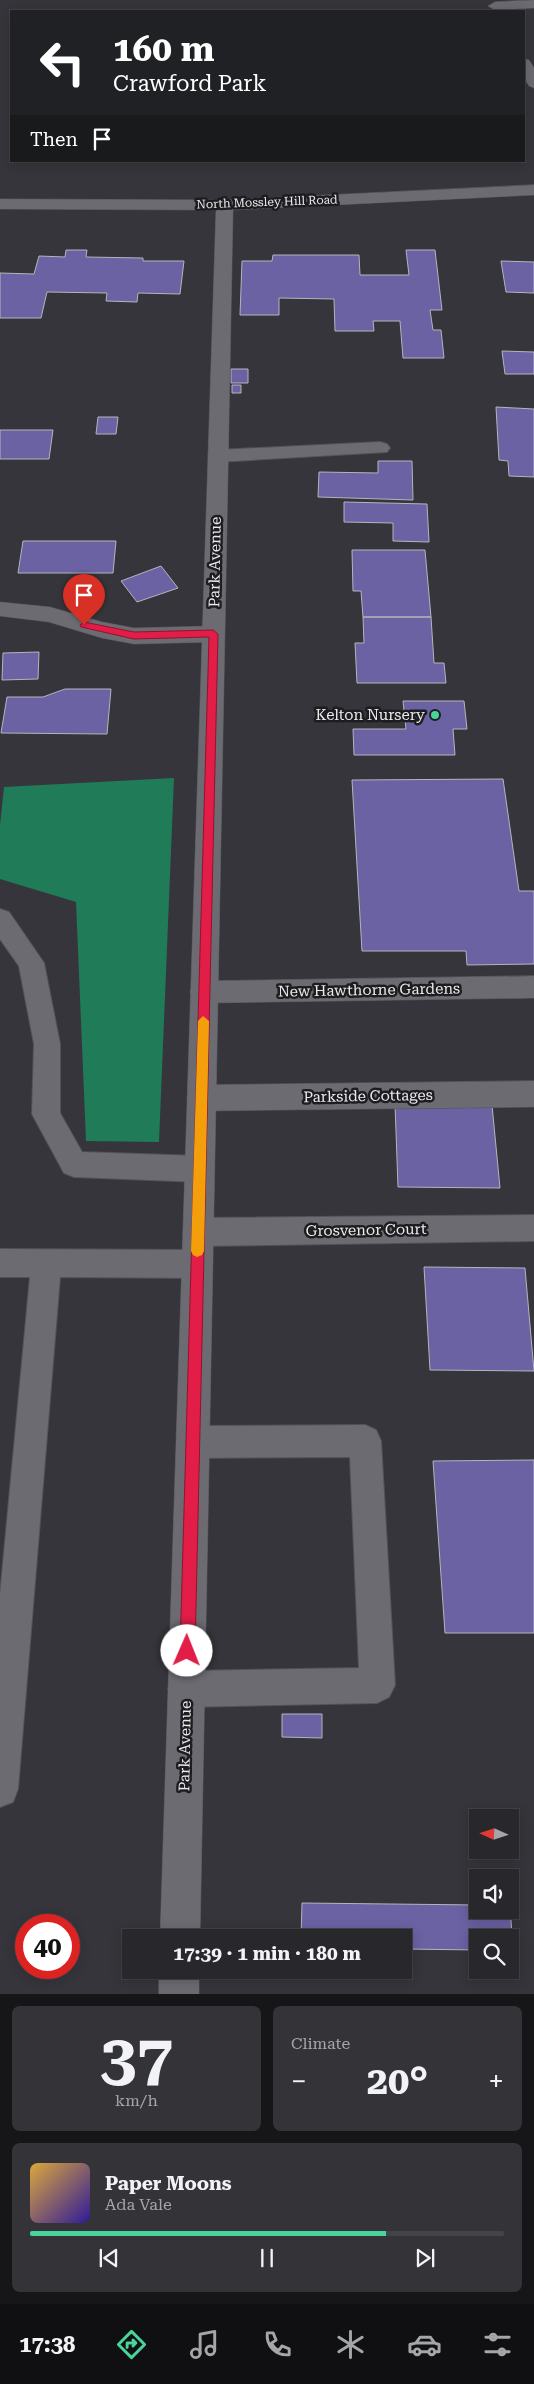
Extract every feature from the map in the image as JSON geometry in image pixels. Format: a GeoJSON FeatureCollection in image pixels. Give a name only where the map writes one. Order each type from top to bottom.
{"type":"FeatureCollection","features":[{"type":"Feature","properties":{"kind":"street"},"geometry":{"type":"LineString","coordinates":[[495,6],[534,4]]}},
{"type":"Feature","properties":{"kind":"street"},"geometry":{"type":"LineString","coordinates":[[525,65],[534,83]]}},
{"type":"Feature","properties":{"kind":"street","name":"North Mossley Hill Road"},"geometry":{"type":"LineString","coordinates":[[0,204],[225,205],[534,190]]}},
{"type":"Feature","properties":{"kind":"street","name":"Park Avenue"},"geometry":{"type":"LineString","coordinates":[[180,1929],[225,205]]}},
{"type":"Feature","properties":{"kind":"street"},"geometry":{"type":"LineString","coordinates":[[0,609],[50,615],[102,630],[134,636],[213,634]]}},
{"type":"Feature","properties":{"kind":"street","name":"New Hawthorne Gardens"},"geometry":{"type":"LineString","coordinates":[[204,992],[534,987]]}},
{"type":"Feature","properties":{"kind":"street","name":"Parkside Cottages"},"geometry":{"type":"LineString","coordinates":[[201,1098],[534,1094]]}},
{"type":"Feature","properties":{"kind":"street"},"geometry":{"type":"LineString","coordinates":[[179,1979],[179,1994]]}},
{"type":"Feature","properties":{"kind":"lane"},"geometry":{"type":"LineString","coordinates":[[218,456],[380,448]]}},
{"type":"Feature","properties":{"kind":"lane"},"geometry":{"type":"LineString","coordinates":[[0,919],[30,963],[47,1044],[46,1114],[74,1164],[200,1169]]}},
{"type":"Feature","properties":{"kind":"lane","name":"Grosvenor Court"},"geometry":{"type":"LineString","coordinates":[[198,1232],[534,1228]]}},
{"type":"Feature","properties":{"kind":"lane"},"geometry":{"type":"LineString","coordinates":[[0,1263],[197,1264]]}},
{"type":"Feature","properties":{"kind":"lane"},"geometry":{"type":"LineString","coordinates":[[0,1789],[46,1263]]}},
{"type":"Feature","properties":{"kind":"lane"},"geometry":{"type":"LineString","coordinates":[[186,1690],[377,1686],[365,1441],[193,1442]]}},
{"type":"Feature","properties":{"kind":"green space"},"geometry":{"type":"Polygon","coordinates":[[[174,778],[159,1142],[86,1141],[76,902],[0,879],[0,825],[4,787],[174,778]]]}},
{"type":"Feature","properties":{"kind":"building"},"geometry":{"type":"Polygon","coordinates":[[[66,250],[87,250],[86,257],[143,258],[143,261],[184,261],[180,294],[138,293],[137,302],[106,301],[107,293],[47,292],[41,318],[0,318],[0,273],[34,274],[39,256],[65,257],[66,250]]]}},
{"type":"Feature","properties":{"kind":"building"},"geometry":{"type":"Polygon","coordinates":[[[406,250],[435,250],[442,310],[430,310],[433,330],[441,330],[444,358],[403,358],[400,321],[373,321],[374,331],[335,331],[334,299],[279,298],[279,315],[240,315],[242,261],[272,261],[273,255],[359,255],[360,275],[409,275],[406,250]]]}},
{"type":"Feature","properties":{"kind":"building"},"geometry":{"type":"Polygon","coordinates":[[[501,261],[534,262],[534,293],[506,292],[501,261]]]}},
{"type":"Feature","properties":{"kind":"building"},"geometry":{"type":"Polygon","coordinates":[[[502,351],[534,352],[534,374],[505,374],[502,351]]]}},
{"type":"Feature","properties":{"kind":"building"},"geometry":{"type":"Polygon","coordinates":[[[231,369],[248,369],[248,383],[231,383],[231,369]]]}},
{"type":"Feature","properties":{"kind":"building"},"geometry":{"type":"Polygon","coordinates":[[[232,385],[241,385],[241,393],[232,393],[232,385]]]}},
{"type":"Feature","properties":{"kind":"building"},"geometry":{"type":"Polygon","coordinates":[[[496,407],[534,409],[534,477],[509,476],[508,461],[499,460],[496,407]]]}},
{"type":"Feature","properties":{"kind":"building"},"geometry":{"type":"Polygon","coordinates":[[[98,417],[118,417],[116,434],[96,434],[98,417]]]}},
{"type":"Feature","properties":{"kind":"building"},"geometry":{"type":"Polygon","coordinates":[[[0,430],[53,430],[49,459],[0,459],[0,430]]]}},
{"type":"Feature","properties":{"kind":"building"},"geometry":{"type":"Polygon","coordinates":[[[378,461],[412,461],[413,500],[318,497],[319,472],[378,473],[378,461]]]}},
{"type":"Feature","properties":{"kind":"building"},"geometry":{"type":"Polygon","coordinates":[[[344,502],[427,504],[429,542],[393,541],[393,523],[344,522],[344,502]]]}},
{"type":"Feature","properties":{"kind":"building"},"geometry":{"type":"Polygon","coordinates":[[[23,541],[116,541],[113,573],[18,573],[23,541]]]}},
{"type":"Feature","properties":{"kind":"building"},"geometry":{"type":"Polygon","coordinates":[[[352,550],[425,550],[431,617],[363,617],[361,591],[353,591],[352,550]]]}},
{"type":"Feature","properties":{"kind":"building"},"geometry":{"type":"Polygon","coordinates":[[[161,566],[178,588],[137,602],[121,581],[161,566]]]}},
{"type":"Feature","properties":{"kind":"building"},"geometry":{"type":"Polygon","coordinates":[[[363,617],[431,617],[434,663],[444,663],[446,683],[357,683],[355,643],[364,643],[363,617]]]}},
{"type":"Feature","properties":{"kind":"building"},"geometry":{"type":"Polygon","coordinates":[[[39,652],[38,679],[2,680],[3,653],[39,652]]]}},
{"type":"Feature","properties":{"kind":"building"},"geometry":{"type":"Polygon","coordinates":[[[65,689],[111,689],[107,734],[1,733],[7,697],[43,697],[65,689]]]}},
{"type":"Feature","properties":{"kind":"building","name":"Kelton Nursery"},"geometry":{"type":"Polygon","coordinates":[[[403,701],[464,701],[467,729],[453,729],[455,755],[354,755],[353,729],[406,729],[403,701]]]}},
{"type":"Feature","properties":{"kind":"building"},"geometry":{"type":"Polygon","coordinates":[[[503,779],[519,891],[534,891],[534,964],[467,965],[466,951],[362,951],[352,780],[503,779]]]}},
{"type":"Feature","properties":{"kind":"building"},"geometry":{"type":"Polygon","coordinates":[[[395,1104],[492,1105],[500,1188],[398,1187],[395,1104]]]}},
{"type":"Feature","properties":{"kind":"building"},"geometry":{"type":"Polygon","coordinates":[[[424,1267],[525,1268],[534,1371],[430,1370],[424,1267]]]}},
{"type":"Feature","properties":{"kind":"building"},"geometry":{"type":"Polygon","coordinates":[[[534,1460],[534,1633],[445,1633],[433,1461],[534,1460]]]}},
{"type":"Feature","properties":{"kind":"building"},"geometry":{"type":"Polygon","coordinates":[[[282,1714],[322,1714],[322,1738],[282,1737],[282,1714]]]}},
{"type":"Feature","properties":{"kind":"building"},"geometry":{"type":"Polygon","coordinates":[[[302,1903],[469,1905],[469,1919],[511,1919],[512,1929],[469,1929],[469,1950],[412,1949],[412,1929],[301,1929],[302,1903]]]}},
{"type":"Feature","properties":{"kind":"slow traffic"},"geometry":{"type":"LineString","coordinates":[[197,1251],[203,1021]]}},
{"type":"Feature","properties":{"kind":"place","name":"Kelton Nursery"},"geometry":{"type":"Point","coordinates":[435,715]}},
{"type":"Feature","properties":{"kind":"route"},"geometry":{"type":"LineString","coordinates":[[84,625],[134,636],[213,634],[187,1651]]}}]}
